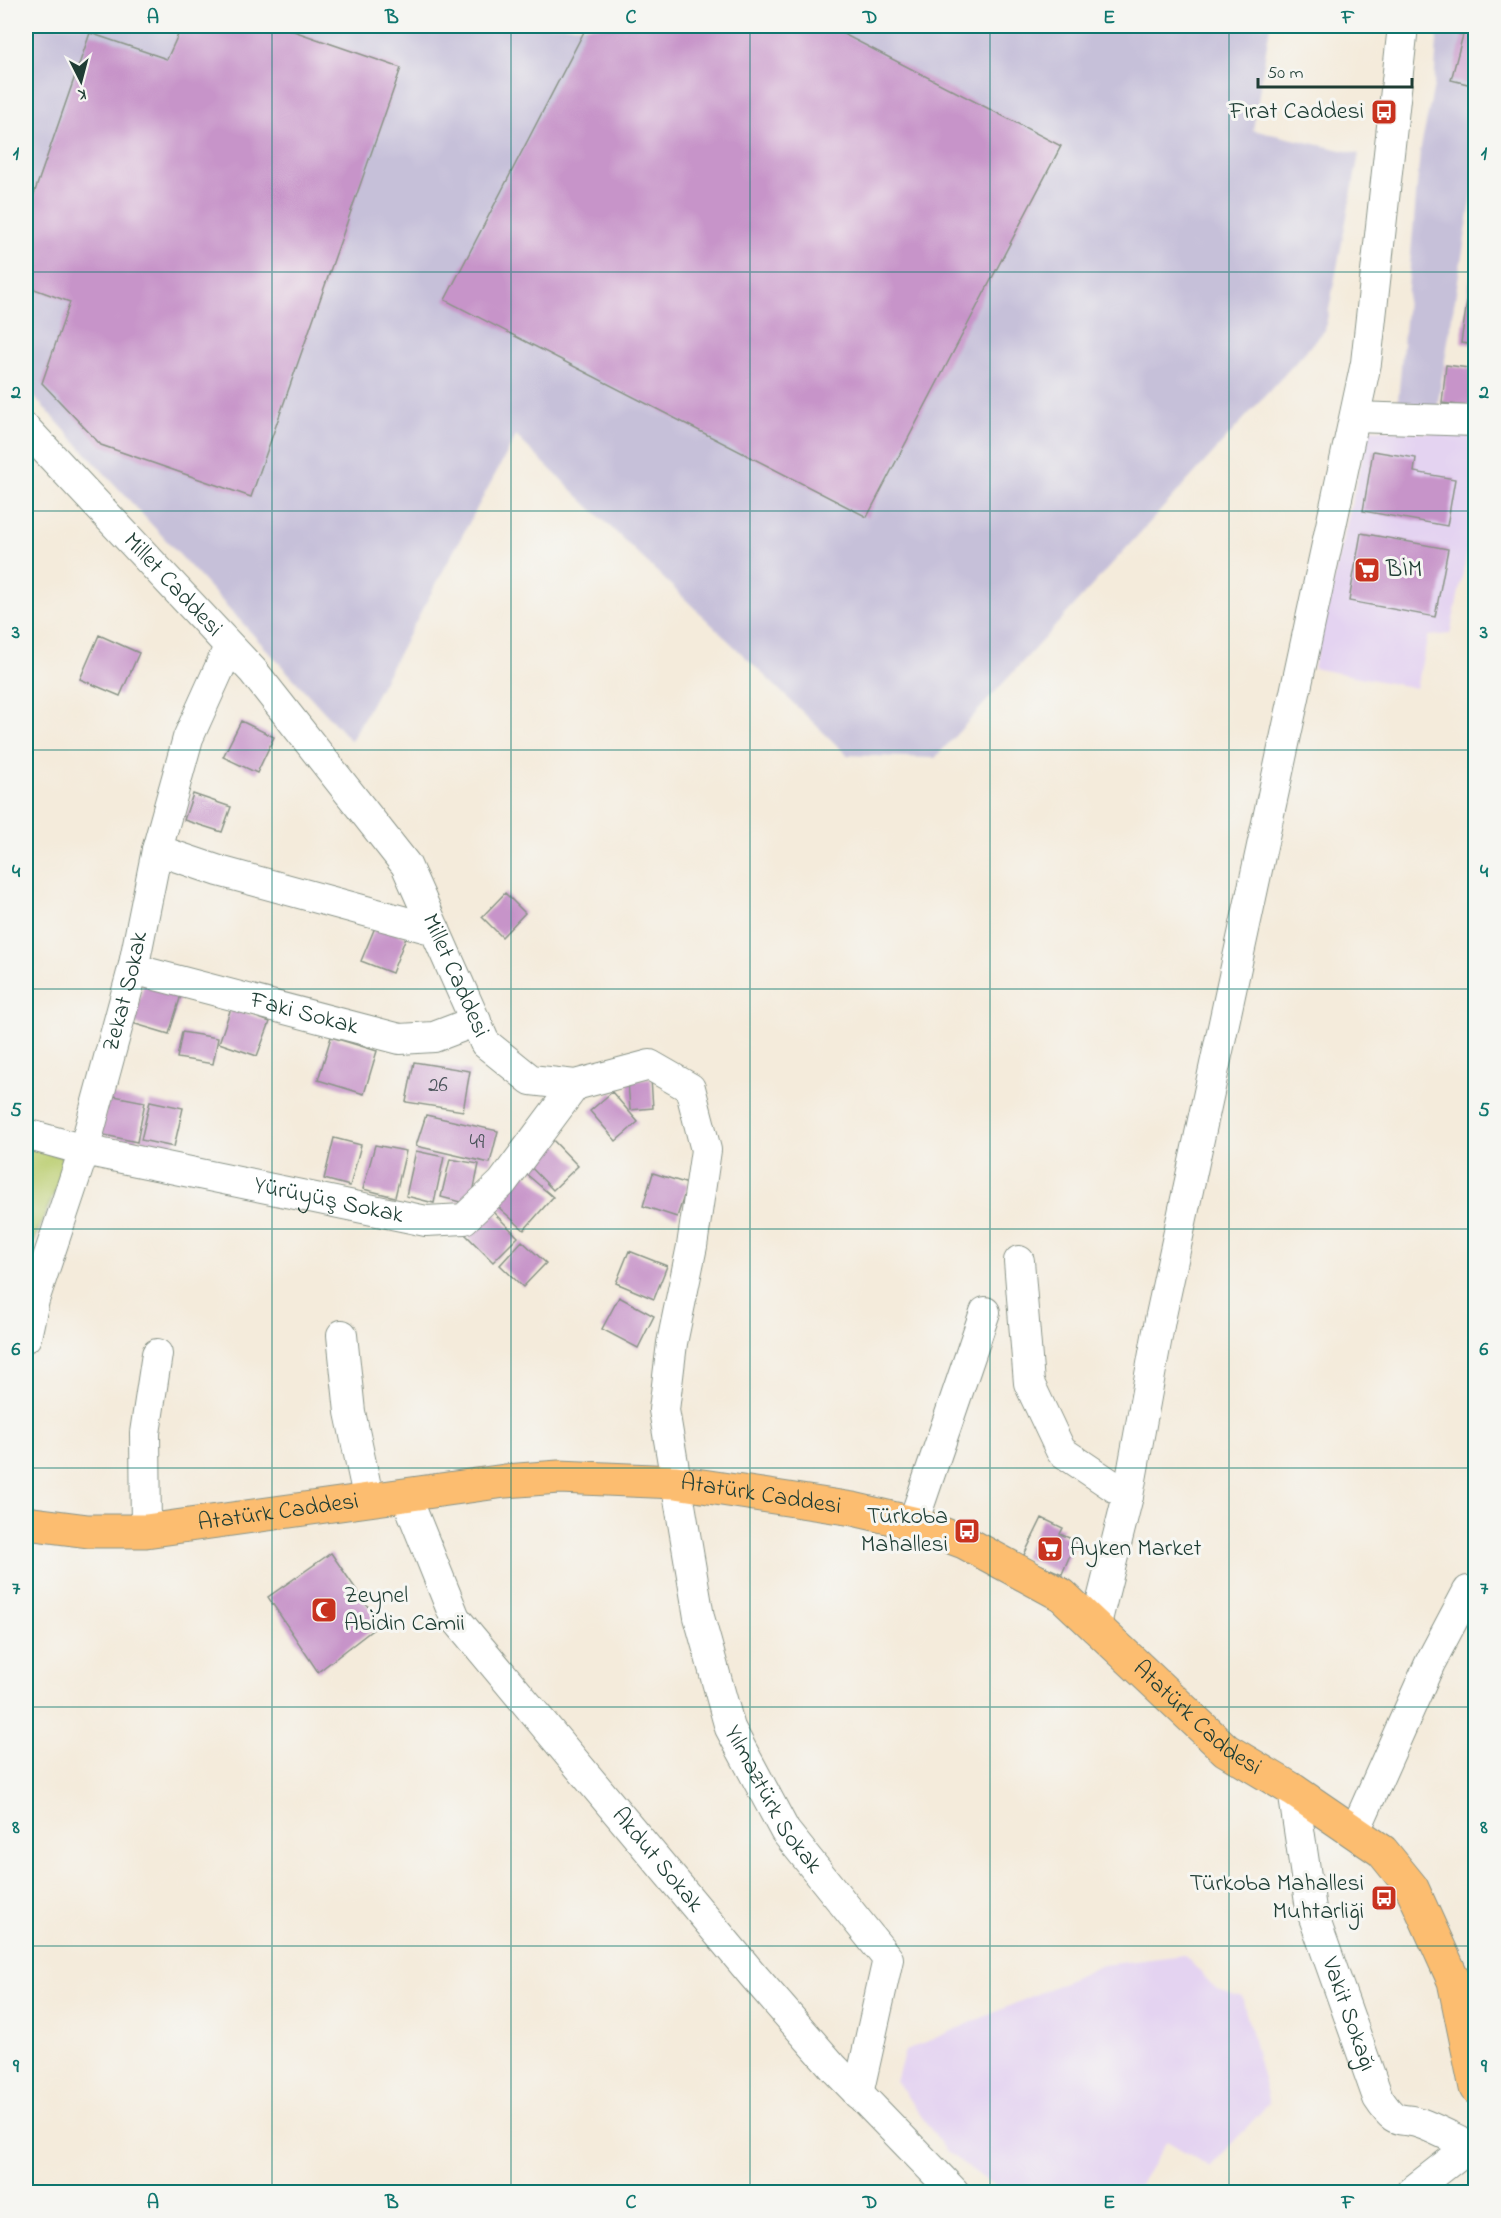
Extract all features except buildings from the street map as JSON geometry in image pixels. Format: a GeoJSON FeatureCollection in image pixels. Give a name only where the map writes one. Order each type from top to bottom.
{"type":"FeatureCollection","features":[{"type":"Feature","properties":{"kind":"main road","name":"Atatürk Caddesi"},"geometry":{"type":"LineString","coordinates":[[26,1523],[88,1531],[146,1531],[505,1481],[559,1477],[676,1482],[853,1509],[913,1523],[964,1542],[1062,1595],[1226,1750],[1293,1790],[1382,1851],[1412,1888],[1454,1981],[1476,2088]]}},
{"type":"Feature","properties":{"kind":"street"},"geometry":{"type":"LineString","coordinates":[[1095,1628],[1128,1496],[1160,1320],[1366,363],[1402,26]]}},
{"type":"Feature","properties":{"kind":"street"},"geometry":{"type":"LineString","coordinates":[[1355,417],[1476,421]]}},
{"type":"Feature","properties":{"kind":"street","name":"Millet Caddesi"},"geometry":{"type":"LineString","coordinates":[[26,429],[253,671],[406,865],[485,1043],[531,1080],[575,1085],[650,1065],[690,1088],[706,1150],[692,1246],[672,1343],[664,1410],[676,1482]]}},
{"type":"Feature","properties":{"kind":"street","name":"Zekat Sokak"},"geometry":{"type":"LineString","coordinates":[[26,1337],[34,1300],[84,1150],[133,969],[158,850],[188,738],[229,647]]}},
{"type":"Feature","properties":{"kind":"street"},"geometry":{"type":"LineString","coordinates":[[158,850],[219,871],[435,930]]}},
{"type":"Feature","properties":{"kind":"street","name":"Faki Sokak"},"geometry":{"type":"LineString","coordinates":[[133,969],[400,1039],[434,1037],[476,1021]]}},
{"type":"Feature","properties":{"kind":"street","name":"Yürüyüş Sokak"},"geometry":{"type":"LineString","coordinates":[[26,1134],[84,1150],[426,1221],[464,1219],[502,1183],[575,1085]]}},
{"type":"Feature","properties":{"kind":"street"},"geometry":{"type":"LineString","coordinates":[[1019,1261],[1029,1383],[1061,1451],[1128,1496]]}},
{"type":"Feature","properties":{"kind":"street"},"geometry":{"type":"LineString","coordinates":[[913,1523],[985,1312]]}},
{"type":"Feature","properties":{"kind":"street"},"geometry":{"type":"LineString","coordinates":[[342,1335],[350,1412],[369,1501]]}},
{"type":"Feature","properties":{"kind":"street"},"geometry":{"type":"LineString","coordinates":[[146,1531],[145,1433],[157,1354]]}},
{"type":"Feature","properties":{"kind":"street","name":"Yılmaztürk Sokak"},"geometry":{"type":"LineString","coordinates":[[676,1482],[699,1617],[730,1728],[785,1831],[888,1959],[858,2094]]}},
{"type":"Feature","properties":{"kind":"street","name":"Akdut Sokak"},"geometry":{"type":"LineString","coordinates":[[406,1496],[455,1618],[752,1974],[858,2094],[954,2193]]}},
{"type":"Feature","properties":{"kind":"street"},"geometry":{"type":"LineString","coordinates":[[1355,1832],[1430,1663],[1473,1589]]}},
{"type":"Feature","properties":{"kind":"street","name":"Vakit Sokağı"},"geometry":{"type":"LineString","coordinates":[[1293,1790],[1311,1910],[1378,2098],[1388,2113],[1400,2122],[1422,2124],[1473,2145]]}},
{"type":"Feature","properties":{"kind":"street"},"geometry":{"type":"LineString","coordinates":[[1411,2193],[1473,2145]]}},
{"type":"Feature","properties":{"kind":"shaded area"},"geometry":{"type":"Polygon","coordinates":[[[26,26],[1270,26],[1253,130],[1359,154],[1325,330],[935,758],[847,755],[516,436],[351,741],[26,388],[26,26]]]}},
{"type":"Feature","properties":{"kind":"shaded area"},"geometry":{"type":"Polygon","coordinates":[[[1438,26],[1475,26],[1475,177],[1437,408],[1398,401],[1420,152],[1434,86],[1438,26]]]}},
{"type":"Feature","properties":{"kind":"shaded area"},"geometry":{"type":"Polygon","coordinates":[[[1369,429],[1475,436],[1475,515],[1450,634],[1428,636],[1416,688],[1313,668],[1369,429]]]}},
{"type":"Feature","properties":{"kind":"shaded area"},"geometry":{"type":"Polygon","coordinates":[[[1184,1955],[1217,1990],[1242,1997],[1269,2103],[1210,2167],[1167,2141],[1135,2192],[1003,2192],[947,2152],[896,2081],[905,2051],[1103,1965],[1184,1955]]]}},
{"type":"Feature","properties":{"kind":"green space"},"geometry":{"type":"Polygon","coordinates":[[[26,1146],[69,1159],[26,1259],[26,1146]]]}},
{"type":"Feature","properties":{"kind":"place","name":"Fırat Caddesi"},"geometry":{"type":"Point","coordinates":[1384,112]}},
{"type":"Feature","properties":{"kind":"place","name":"BİM"},"geometry":{"type":"Point","coordinates":[1367,570]}},
{"type":"Feature","properties":{"kind":"place","name":"Türkoba Mahallesi"},"geometry":{"type":"Point","coordinates":[967,1531]}},
{"type":"Feature","properties":{"kind":"place","name":"Ayken Market"},"geometry":{"type":"Point","coordinates":[1050,1549]}},
{"type":"Feature","properties":{"kind":"place","name":"Zeynel Abidin Camii"},"geometry":{"type":"Point","coordinates":[324,1610]}},
{"type":"Feature","properties":{"kind":"place","name":"Türkoba Mahallesi Muhtarliği"},"geometry":{"type":"Point","coordinates":[1384,1898]}}]}
